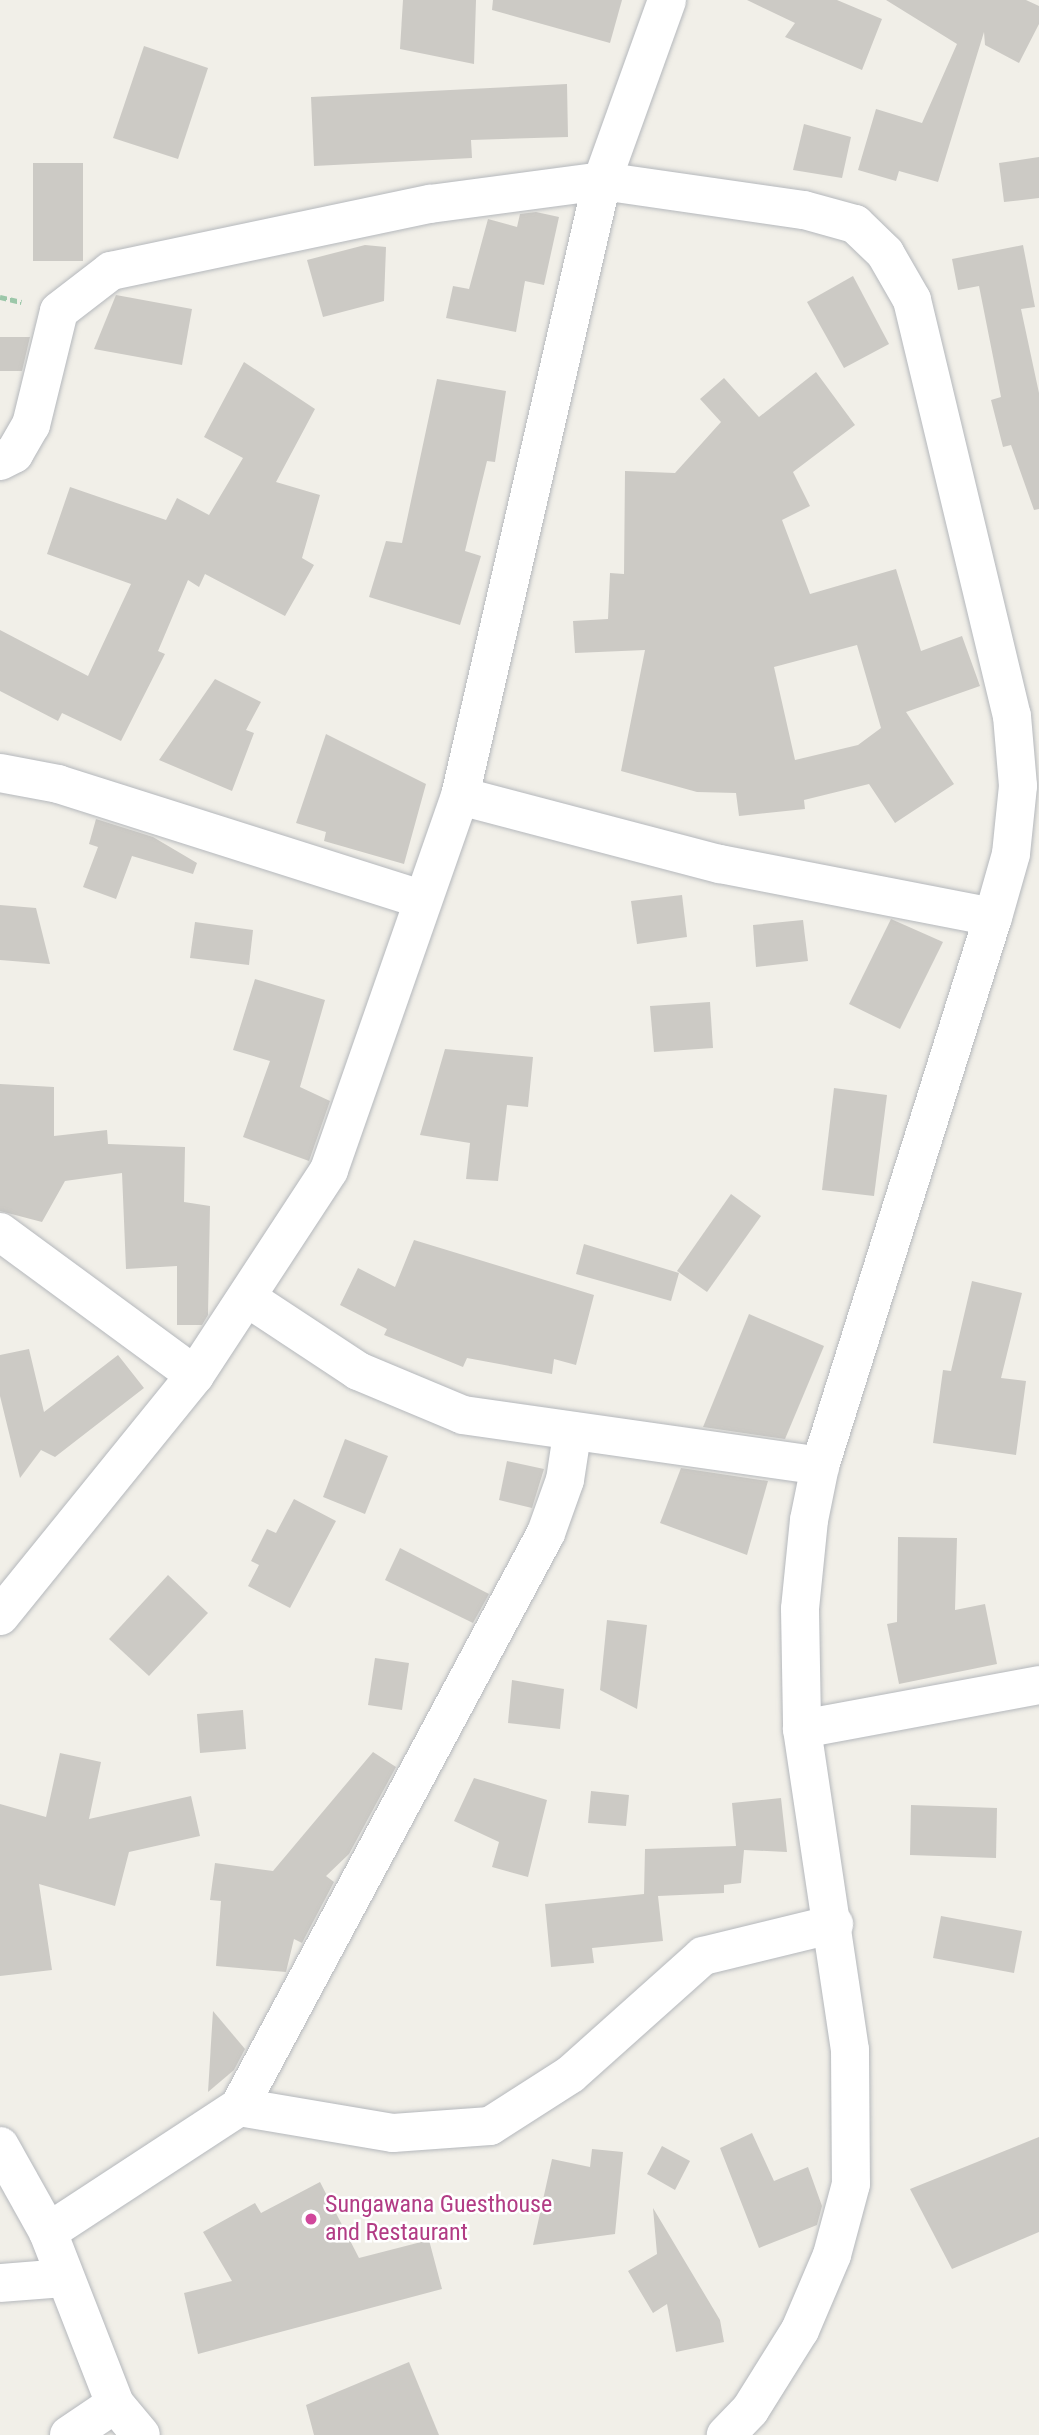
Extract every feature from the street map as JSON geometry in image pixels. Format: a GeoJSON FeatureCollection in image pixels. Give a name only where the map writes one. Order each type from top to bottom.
{"type":"FeatureCollection","features":[{"type":"Feature","properties":{"kind":"street"},"geometry":{"type":"LineString","coordinates":[[0,1616],[195,1375],[248,1299],[329,1170],[420,899],[460,796],[602,181],[667,0]]}},
{"type":"Feature","properties":{"kind":"street"},"geometry":{"type":"LineString","coordinates":[[0,461],[14,454],[31,425],[59,311],[111,271],[430,204],[602,181],[855,224],[885,253],[912,300],[1012,716],[1018,786],[1011,854],[993,916],[820,1466],[800,1609],[802,1730],[834,1924],[850,2050],[851,2184],[832,2255],[800,2330],[750,2410],[726,2435]]}},
{"type":"Feature","properties":{"kind":"street"},"geometry":{"type":"LineString","coordinates":[[0,773],[58,784],[420,899]]}},
{"type":"Feature","properties":{"kind":"street"},"geometry":{"type":"LineString","coordinates":[[460,796],[720,864],[993,916]]}},
{"type":"Feature","properties":{"kind":"street"},"geometry":{"type":"LineString","coordinates":[[0,1232],[195,1375]]}},
{"type":"Feature","properties":{"kind":"street"},"geometry":{"type":"LineString","coordinates":[[248,1299],[358,1371],[463,1415],[572,1434],[820,1466]]}},
{"type":"Feature","properties":{"kind":"street"},"geometry":{"type":"LineString","coordinates":[[48,2232],[239,2107],[546,1533],[565,1480],[572,1434]]}},
{"type":"Feature","properties":{"kind":"street"},"geometry":{"type":"LineString","coordinates":[[802,1730],[1039,1685]]}},
{"type":"Feature","properties":{"kind":"street"},"geometry":{"type":"LineString","coordinates":[[239,2107],[393,2133],[490,2126],[571,2074],[703,1956],[834,1924]]}},
{"type":"Feature","properties":{"kind":"street"},"geometry":{"type":"LineString","coordinates":[[0,2146],[48,2232],[115,2404],[141,2435]]}},
{"type":"Feature","properties":{"kind":"street"},"geometry":{"type":"LineString","coordinates":[[0,2283],[64,2277]]}},
{"type":"Feature","properties":{"kind":"street"},"geometry":{"type":"LineString","coordinates":[[69,2435],[115,2404]]}},
{"type":"Feature","properties":{"kind":"building"},"geometry":{"type":"Polygon","coordinates":[[[403,0],[476,0],[474,64],[400,49],[403,0]]]}},
{"type":"Feature","properties":{"kind":"building"},"geometry":{"type":"Polygon","coordinates":[[[493,0],[622,0],[610,43],[492,10],[493,0]]]}},
{"type":"Feature","properties":{"kind":"building"},"geometry":{"type":"Polygon","coordinates":[[[747,0],[837,0],[882,19],[862,70],[785,37],[795,23],[747,0]]]}},
{"type":"Feature","properties":{"kind":"building"},"geometry":{"type":"Polygon","coordinates":[[[886,0],[1026,0],[1039,6],[1039,24],[1019,63],[985,45],[984,32],[938,182],[899,171],[896,181],[858,170],[876,109],[922,123],[957,44],[886,0]]]}},
{"type":"Feature","properties":{"kind":"building"},"geometry":{"type":"Polygon","coordinates":[[[144,46],[208,68],[178,159],[113,138],[144,46]]]}},
{"type":"Feature","properties":{"kind":"building"},"geometry":{"type":"Polygon","coordinates":[[[567,84],[568,137],[471,140],[472,158],[314,166],[311,97],[567,84]]]}},
{"type":"Feature","properties":{"kind":"building"},"geometry":{"type":"Polygon","coordinates":[[[804,124],[851,137],[842,178],[793,170],[804,124]]]}},
{"type":"Feature","properties":{"kind":"building"},"geometry":{"type":"Polygon","coordinates":[[[1039,157],[1039,198],[1004,202],[999,163],[1039,157]]]}},
{"type":"Feature","properties":{"kind":"building"},"geometry":{"type":"Polygon","coordinates":[[[33,163],[83,163],[83,261],[33,261],[33,163]]]}},
{"type":"Feature","properties":{"kind":"building"},"geometry":{"type":"Polygon","coordinates":[[[536,212],[559,217],[544,285],[525,281],[516,332],[446,318],[453,286],[469,289],[488,219],[517,227],[520,214],[536,212]]]}},
{"type":"Feature","properties":{"kind":"building"},"geometry":{"type":"Polygon","coordinates":[[[365,245],[386,247],[384,301],[323,317],[307,260],[365,245]]]}},
{"type":"Feature","properties":{"kind":"building"},"geometry":{"type":"Polygon","coordinates":[[[1023,245],[1035,307],[1021,309],[1039,393],[1039,509],[1034,510],[1011,445],[1003,447],[991,400],[1001,397],[979,286],[958,290],[952,259],[1023,245]]]}},
{"type":"Feature","properties":{"kind":"building"},"geometry":{"type":"Polygon","coordinates":[[[853,276],[889,344],[844,368],[807,302],[853,276]]]}},
{"type":"Feature","properties":{"kind":"building"},"geometry":{"type":"Polygon","coordinates":[[[116,295],[192,309],[182,365],[94,349],[116,295]]]}},
{"type":"Feature","properties":{"kind":"building"},"geometry":{"type":"Polygon","coordinates":[[[0,337],[30,337],[22,371],[0,371],[0,337]]]}},
{"type":"Feature","properties":{"kind":"building"},"geometry":{"type":"Polygon","coordinates":[[[244,362],[315,409],[276,482],[320,495],[302,558],[314,565],[285,616],[205,574],[199,587],[188,580],[158,651],[165,654],[121,741],[62,713],[58,721],[0,691],[0,630],[88,676],[131,584],[47,554],[70,487],[166,520],[177,498],[209,515],[243,458],[204,437],[244,362]]]}},
{"type":"Feature","properties":{"kind":"building"},"geometry":{"type":"Polygon","coordinates":[[[816,372],[855,425],[793,472],[810,506],[782,520],[810,594],[896,569],[921,651],[962,636],[980,686],[906,712],[954,784],[895,823],[869,784],[804,800],[805,809],[739,816],[736,793],[697,792],[621,771],[645,650],[575,653],[573,621],[608,619],[610,573],[624,574],[625,471],[675,473],[721,422],[700,399],[724,378],[759,417],[816,372]],[[857,645],[774,667],[795,760],[858,745],[881,728],[857,645]]]}},
{"type":"Feature","properties":{"kind":"building"},"geometry":{"type":"Polygon","coordinates":[[[437,379],[506,391],[495,462],[487,461],[465,551],[481,556],[460,625],[369,597],[386,541],[402,543],[437,379]]]}},
{"type":"Feature","properties":{"kind":"building"},"geometry":{"type":"Polygon","coordinates":[[[215,679],[261,702],[246,730],[254,733],[232,791],[159,760],[215,679]]]}},
{"type":"Feature","properties":{"kind":"building"},"geometry":{"type":"Polygon","coordinates":[[[326,734],[426,784],[404,864],[324,841],[326,832],[296,823],[326,734]]]}},
{"type":"Feature","properties":{"kind":"building"},"geometry":{"type":"Polygon","coordinates":[[[96,819],[153,837],[197,863],[193,874],[132,856],[116,899],[83,887],[98,847],[89,844],[96,819]]]}},
{"type":"Feature","properties":{"kind":"building"},"geometry":{"type":"Polygon","coordinates":[[[682,895],[687,937],[637,944],[631,901],[682,895]]]}},
{"type":"Feature","properties":{"kind":"building"},"geometry":{"type":"Polygon","coordinates":[[[0,905],[36,908],[50,964],[0,960],[0,905]]]}},
{"type":"Feature","properties":{"kind":"building"},"geometry":{"type":"Polygon","coordinates":[[[891,919],[943,942],[900,1029],[849,1004],[891,919]]]}},
{"type":"Feature","properties":{"kind":"building"},"geometry":{"type":"Polygon","coordinates":[[[803,920],[808,961],[756,967],[753,925],[803,920]]]}},
{"type":"Feature","properties":{"kind":"building"},"geometry":{"type":"Polygon","coordinates":[[[195,922],[253,930],[249,965],[190,958],[195,922]]]}},
{"type":"Feature","properties":{"kind":"building"},"geometry":{"type":"Polygon","coordinates":[[[255,979],[325,1000],[300,1087],[330,1101],[309,1161],[243,1137],[270,1061],[233,1050],[255,979]]]}},
{"type":"Feature","properties":{"kind":"building"},"geometry":{"type":"Polygon","coordinates":[[[710,1002],[713,1048],[654,1052],[650,1006],[710,1002]]]}},
{"type":"Feature","properties":{"kind":"building"},"geometry":{"type":"Polygon","coordinates":[[[445,1049],[533,1057],[528,1107],[507,1105],[498,1181],[466,1179],[470,1143],[420,1135],[445,1049]]]}},
{"type":"Feature","properties":{"kind":"building"},"geometry":{"type":"Polygon","coordinates":[[[0,1084],[54,1087],[54,1136],[107,1130],[108,1144],[185,1147],[184,1202],[210,1206],[208,1315],[202,1325],[177,1325],[177,1266],[126,1269],[122,1173],[65,1181],[42,1222],[0,1211],[0,1084]]]}},
{"type":"Feature","properties":{"kind":"building"},"geometry":{"type":"Polygon","coordinates":[[[834,1088],[887,1095],[874,1196],[822,1190],[834,1088]]]}},
{"type":"Feature","properties":{"kind":"building"},"geometry":{"type":"Polygon","coordinates":[[[731,1194],[761,1216],[707,1292],[677,1271],[731,1194]]]}},
{"type":"Feature","properties":{"kind":"building"},"geometry":{"type":"Polygon","coordinates":[[[414,1240],[594,1295],[576,1365],[554,1359],[552,1374],[467,1358],[463,1367],[384,1335],[387,1329],[340,1305],[358,1268],[395,1287],[414,1240]]]}},
{"type":"Feature","properties":{"kind":"building"},"geometry":{"type":"Polygon","coordinates":[[[584,1244],[679,1273],[671,1301],[576,1274],[584,1244]]]}},
{"type":"Feature","properties":{"kind":"building"},"geometry":{"type":"Polygon","coordinates":[[[972,1281],[1022,1293],[1001,1378],[1026,1381],[1016,1455],[933,1443],[943,1370],[951,1371],[972,1281]]]}},
{"type":"Feature","properties":{"kind":"building"},"geometry":{"type":"Polygon","coordinates":[[[749,1314],[824,1346],[785,1439],[703,1427],[749,1314]]]}},
{"type":"Feature","properties":{"kind":"building"},"geometry":{"type":"Polygon","coordinates":[[[29,1349],[44,1412],[118,1355],[144,1388],[55,1457],[41,1450],[20,1478],[0,1396],[0,1355],[29,1349]]]}},
{"type":"Feature","properties":{"kind":"building"},"geometry":{"type":"Polygon","coordinates":[[[345,1439],[388,1456],[365,1514],[323,1497],[345,1439]]]}},
{"type":"Feature","properties":{"kind":"building"},"geometry":{"type":"Polygon","coordinates":[[[507,1461],[544,1469],[532,1508],[499,1500],[507,1461]]]}},
{"type":"Feature","properties":{"kind":"building"},"geometry":{"type":"Polygon","coordinates":[[[681,1468],[768,1481],[747,1555],[660,1523],[681,1468]]]}},
{"type":"Feature","properties":{"kind":"building"},"geometry":{"type":"Polygon","coordinates":[[[294,1499],[336,1521],[290,1608],[248,1586],[259,1565],[251,1561],[267,1529],[276,1533],[294,1499]]]}},
{"type":"Feature","properties":{"kind":"building"},"geometry":{"type":"Polygon","coordinates":[[[898,1537],[957,1538],[955,1610],[985,1604],[997,1664],[899,1684],[887,1624],[897,1622],[898,1537]]]}},
{"type":"Feature","properties":{"kind":"building"},"geometry":{"type":"Polygon","coordinates":[[[400,1548],[489,1594],[473,1623],[385,1580],[400,1548]]]}},
{"type":"Feature","properties":{"kind":"building"},"geometry":{"type":"Polygon","coordinates":[[[168,1575],[208,1613],[149,1676],[109,1639],[168,1575]]]}},
{"type":"Feature","properties":{"kind":"building"},"geometry":{"type":"Polygon","coordinates":[[[607,1620],[647,1625],[637,1709],[600,1690],[607,1620]]]}},
{"type":"Feature","properties":{"kind":"building"},"geometry":{"type":"Polygon","coordinates":[[[375,1658],[409,1663],[402,1710],[368,1705],[375,1658]]]}},
{"type":"Feature","properties":{"kind":"building"},"geometry":{"type":"Polygon","coordinates":[[[512,1680],[564,1689],[560,1729],[508,1723],[512,1680]]]}},
{"type":"Feature","properties":{"kind":"building"},"geometry":{"type":"Polygon","coordinates":[[[243,1710],[246,1749],[200,1753],[197,1714],[243,1710]]]}},
{"type":"Feature","properties":{"kind":"building"},"geometry":{"type":"Polygon","coordinates":[[[373,1752],[396,1767],[349,1854],[326,1876],[334,1882],[302,1943],[294,1939],[286,1972],[216,1966],[221,1901],[210,1900],[215,1863],[273,1871],[373,1752]]]}},
{"type":"Feature","properties":{"kind":"building"},"geometry":{"type":"Polygon","coordinates":[[[60,1753],[101,1762],[89,1819],[191,1796],[200,1836],[129,1852],[115,1906],[39,1884],[52,1970],[0,1976],[0,1804],[46,1817],[60,1753]]]}},
{"type":"Feature","properties":{"kind":"building"},"geometry":{"type":"Polygon","coordinates":[[[474,1778],[547,1800],[528,1877],[492,1867],[499,1842],[454,1821],[474,1778]]]}},
{"type":"Feature","properties":{"kind":"building"},"geometry":{"type":"Polygon","coordinates":[[[591,1791],[629,1795],[626,1826],[588,1823],[591,1791]]]}},
{"type":"Feature","properties":{"kind":"building"},"geometry":{"type":"Polygon","coordinates":[[[781,1798],[787,1852],[744,1850],[741,1883],[724,1885],[724,1893],[658,1896],[663,1941],[592,1948],[594,1963],[551,1967],[545,1904],[644,1894],[645,1849],[736,1846],[732,1803],[781,1798]]]}},
{"type":"Feature","properties":{"kind":"building"},"geometry":{"type":"Polygon","coordinates":[[[911,1805],[997,1808],[996,1858],[910,1855],[911,1805]]]}},
{"type":"Feature","properties":{"kind":"building"},"geometry":{"type":"Polygon","coordinates":[[[941,1916],[1022,1931],[1014,1973],[933,1958],[941,1916]]]}},
{"type":"Feature","properties":{"kind":"building"},"geometry":{"type":"Polygon","coordinates":[[[213,2011],[245,2049],[234,2070],[208,2092],[213,2011]]]}},
{"type":"Feature","properties":{"kind":"building"},"geometry":{"type":"Polygon","coordinates":[[[752,2133],[774,2181],[808,2167],[822,2206],[817,2225],[759,2248],[720,2148],[752,2133]]]}},
{"type":"Feature","properties":{"kind":"building"},"geometry":{"type":"Polygon","coordinates":[[[1039,2137],[1039,2232],[952,2269],[910,2189],[1039,2137]]]}},
{"type":"Feature","properties":{"kind":"building"},"geometry":{"type":"Polygon","coordinates":[[[662,2146],[690,2161],[675,2190],[647,2174],[662,2146]]]}},
{"type":"Feature","properties":{"kind":"building"},"geometry":{"type":"Polygon","coordinates":[[[592,2149],[623,2152],[615,2234],[533,2245],[552,2159],[590,2167],[592,2149]]]}},
{"type":"Feature","properties":{"kind":"building"},"geometry":{"type":"Polygon","coordinates":[[[320,2182],[359,2258],[429,2240],[442,2289],[198,2354],[184,2293],[232,2281],[203,2232],[255,2203],[261,2213],[320,2182]]]}},
{"type":"Feature","properties":{"kind":"building"},"geometry":{"type":"Polygon","coordinates":[[[653,2208],[720,2320],[724,2342],[676,2352],[667,2304],[653,2313],[628,2271],[657,2254],[653,2208]]]}},
{"type":"Feature","properties":{"kind":"building"},"geometry":{"type":"Polygon","coordinates":[[[409,2362],[439,2435],[314,2435],[306,2405],[409,2362]]]}},
{"type":"Feature","properties":{"kind":"place","name":"Sungawana Guesthouse and Restaurant"},"geometry":{"type":"Point","coordinates":[311,2219]}}]}
